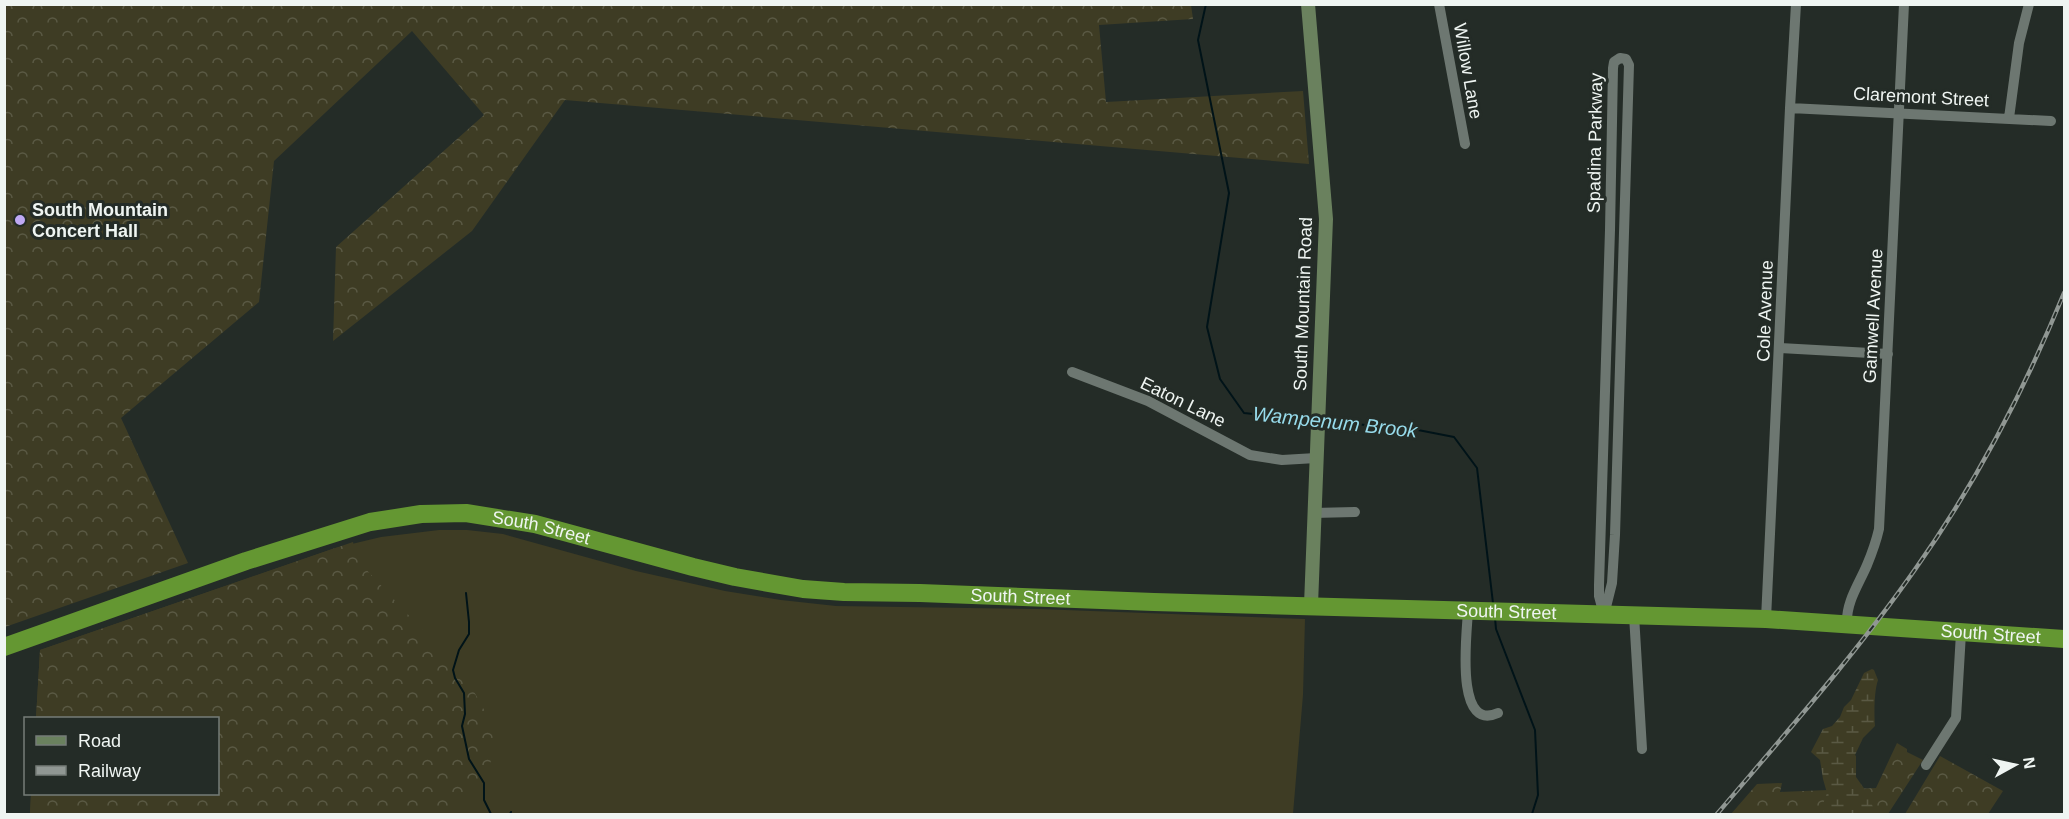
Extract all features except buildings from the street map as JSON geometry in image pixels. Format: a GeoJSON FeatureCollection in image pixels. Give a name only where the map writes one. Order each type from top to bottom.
{"type":"FeatureCollection","features":[{"type":"Feature","properties":{"kind":"highway","name":"South Street"},"geometry":{"type":"LineString","coordinates":[[4,647],[246,561],[370,522],[421,514],[466,513],[535,524],[693,567],[804,589],[1154,602],[1766,619],[2064,639]]}},
{"type":"Feature","properties":{"kind":"street","name":"South Mountain Road"},"geometry":{"type":"LineString","coordinates":[[1308,4],[1326,219],[1311,605]]}},
{"type":"Feature","properties":{"kind":"street","name":"Willow Lane"},"geometry":{"type":"LineString","coordinates":[[1439,4],[1465,144]]}},
{"type":"Feature","properties":{"kind":"street","name":"Cole Avenue"},"geometry":{"type":"LineString","coordinates":[[1766,619],[1796,4]]}},
{"type":"Feature","properties":{"kind":"street","name":"Gamwell Avenue"},"geometry":{"type":"LineString","coordinates":[[1847,623],[1846,614],[1874,548],[1879,529],[1904,4]]}},
{"type":"Feature","properties":{"kind":"street"},"geometry":{"type":"LineString","coordinates":[[2009,118],[2019,42],[2029,4]]}},
{"type":"Feature","properties":{"kind":"street","name":"Spadina Parkway"},"geometry":{"type":"LineString","coordinates":[[1623,58],[1629,64],[1618,454],[1612,583],[1604,615],[1599,596],[1599,585],[1613,68],[1616,60],[1623,58]]}},
{"type":"Feature","properties":{"kind":"street","name":"Claremont Street"},"geometry":{"type":"LineString","coordinates":[[1790,108],[2051,121]]}},
{"type":"Feature","properties":{"kind":"street"},"geometry":{"type":"LineString","coordinates":[[1607,321],[1622,323]]}},
{"type":"Feature","properties":{"kind":"street"},"geometry":{"type":"LineString","coordinates":[[1780,348],[1888,354]]}},
{"type":"Feature","properties":{"kind":"street","name":"Eaton Lane"},"geometry":{"type":"LineString","coordinates":[[1072,372],[1148,401],[1250,455],[1282,460],[1316,458]]}},
{"type":"Feature","properties":{"kind":"street"},"geometry":{"type":"LineString","coordinates":[[1604,452],[1618,454]]}},
{"type":"Feature","properties":{"kind":"street"},"geometry":{"type":"LineString","coordinates":[[1314,513],[1354,512]]}},
{"type":"Feature","properties":{"kind":"street"},"geometry":{"type":"LineString","coordinates":[[1468,611],[1466,675],[1468,696],[1478,714],[1486,717],[1498,714]]}},
{"type":"Feature","properties":{"kind":"street"},"geometry":{"type":"LineString","coordinates":[[1634,615],[1642,749]]}},
{"type":"Feature","properties":{"kind":"street"},"geometry":{"type":"LineString","coordinates":[[1926,765],[1956,718],[1961,633]]}},
{"type":"Feature","properties":{"kind":"green space","name":"South Mountain Concert Hall"},"geometry":{"type":"Polygon","coordinates":[[[4,5],[1191,5],[1193,19],[1099,25],[1106,102],[1303,91],[1309,164],[565,100],[472,231],[333,341],[336,247],[484,115],[412,31],[274,161],[259,302],[121,418],[188,563],[5,627],[4,5]]]}},
{"type":"Feature","properties":{"kind":"green space"},"geometry":{"type":"Polygon","coordinates":[[[439,530],[503,534],[636,571],[725,591],[836,606],[1038,609],[1305,619],[1303,695],[1293,814],[30,814],[31,795],[219,795],[219,717],[36,717],[40,650],[335,548],[381,537],[439,530]]]}},
{"type":"Feature","properties":{"kind":"green space"},"geometry":{"type":"Polygon","coordinates":[[[353,542],[362,565],[466,677],[488,717],[493,732],[492,758],[486,774],[466,798],[457,814],[30,814],[31,795],[219,795],[219,717],[36,717],[40,650],[353,542]]]}},
{"type":"Feature","properties":{"kind":"green space"},"geometry":{"type":"Polygon","coordinates":[[[1872,669],[1878,680],[1874,710],[1875,726],[1863,738],[1855,755],[1856,777],[1868,794],[1874,810],[1872,814],[1824,814],[1823,804],[1827,793],[1820,760],[1811,752],[1823,729],[1832,726],[1840,717],[1864,673],[1872,669]]]}},
{"type":"Feature","properties":{"kind":"green space"},"geometry":{"type":"Polygon","coordinates":[[[1897,743],[1907,749],[1907,752],[1923,760],[1888,814],[1731,814],[1757,784],[1782,783],[1780,792],[1876,788],[1897,743]]]}},
{"type":"Feature","properties":{"kind":"green space"},"geometry":{"type":"Polygon","coordinates":[[[1940,756],[2003,791],[1988,814],[1905,814],[1940,756]]]}},
{"type":"Feature","properties":{"kind":"waterway","name":"Wampenum Brook"},"geometry":{"type":"LineString","coordinates":[[1206,4],[1198,40],[1229,193],[1207,327],[1220,379],[1244,413],[1312,420]]}},
{"type":"Feature","properties":{"kind":"waterway","name":"Wampenum Brook"},"geometry":{"type":"LineString","coordinates":[[1324,421],[1418,430],[1454,437],[1477,468],[1493,603]]}},
{"type":"Feature","properties":{"kind":"waterway"},"geometry":{"type":"LineString","coordinates":[[466,593],[469,634],[459,650],[453,670],[464,693],[465,714],[462,726],[469,759],[484,783],[484,800],[491,814]]}},
{"type":"Feature","properties":{"kind":"waterway","name":"Wampenum Brook"},"geometry":{"type":"LineString","coordinates":[[1495,618],[1496,629],[1535,730],[1538,795],[1532,814]]}},
{"type":"Feature","properties":{"kind":"railway"},"geometry":{"type":"LineString","coordinates":[[1717,814],[1845,663],[1938,536],[1998,435],[2033,365],[2064,293]]}},
{"type":"Feature","properties":{"kind":"place","name":"South Mountain Concert Hall"},"geometry":{"type":"Point","coordinates":[20,220]}}]}
